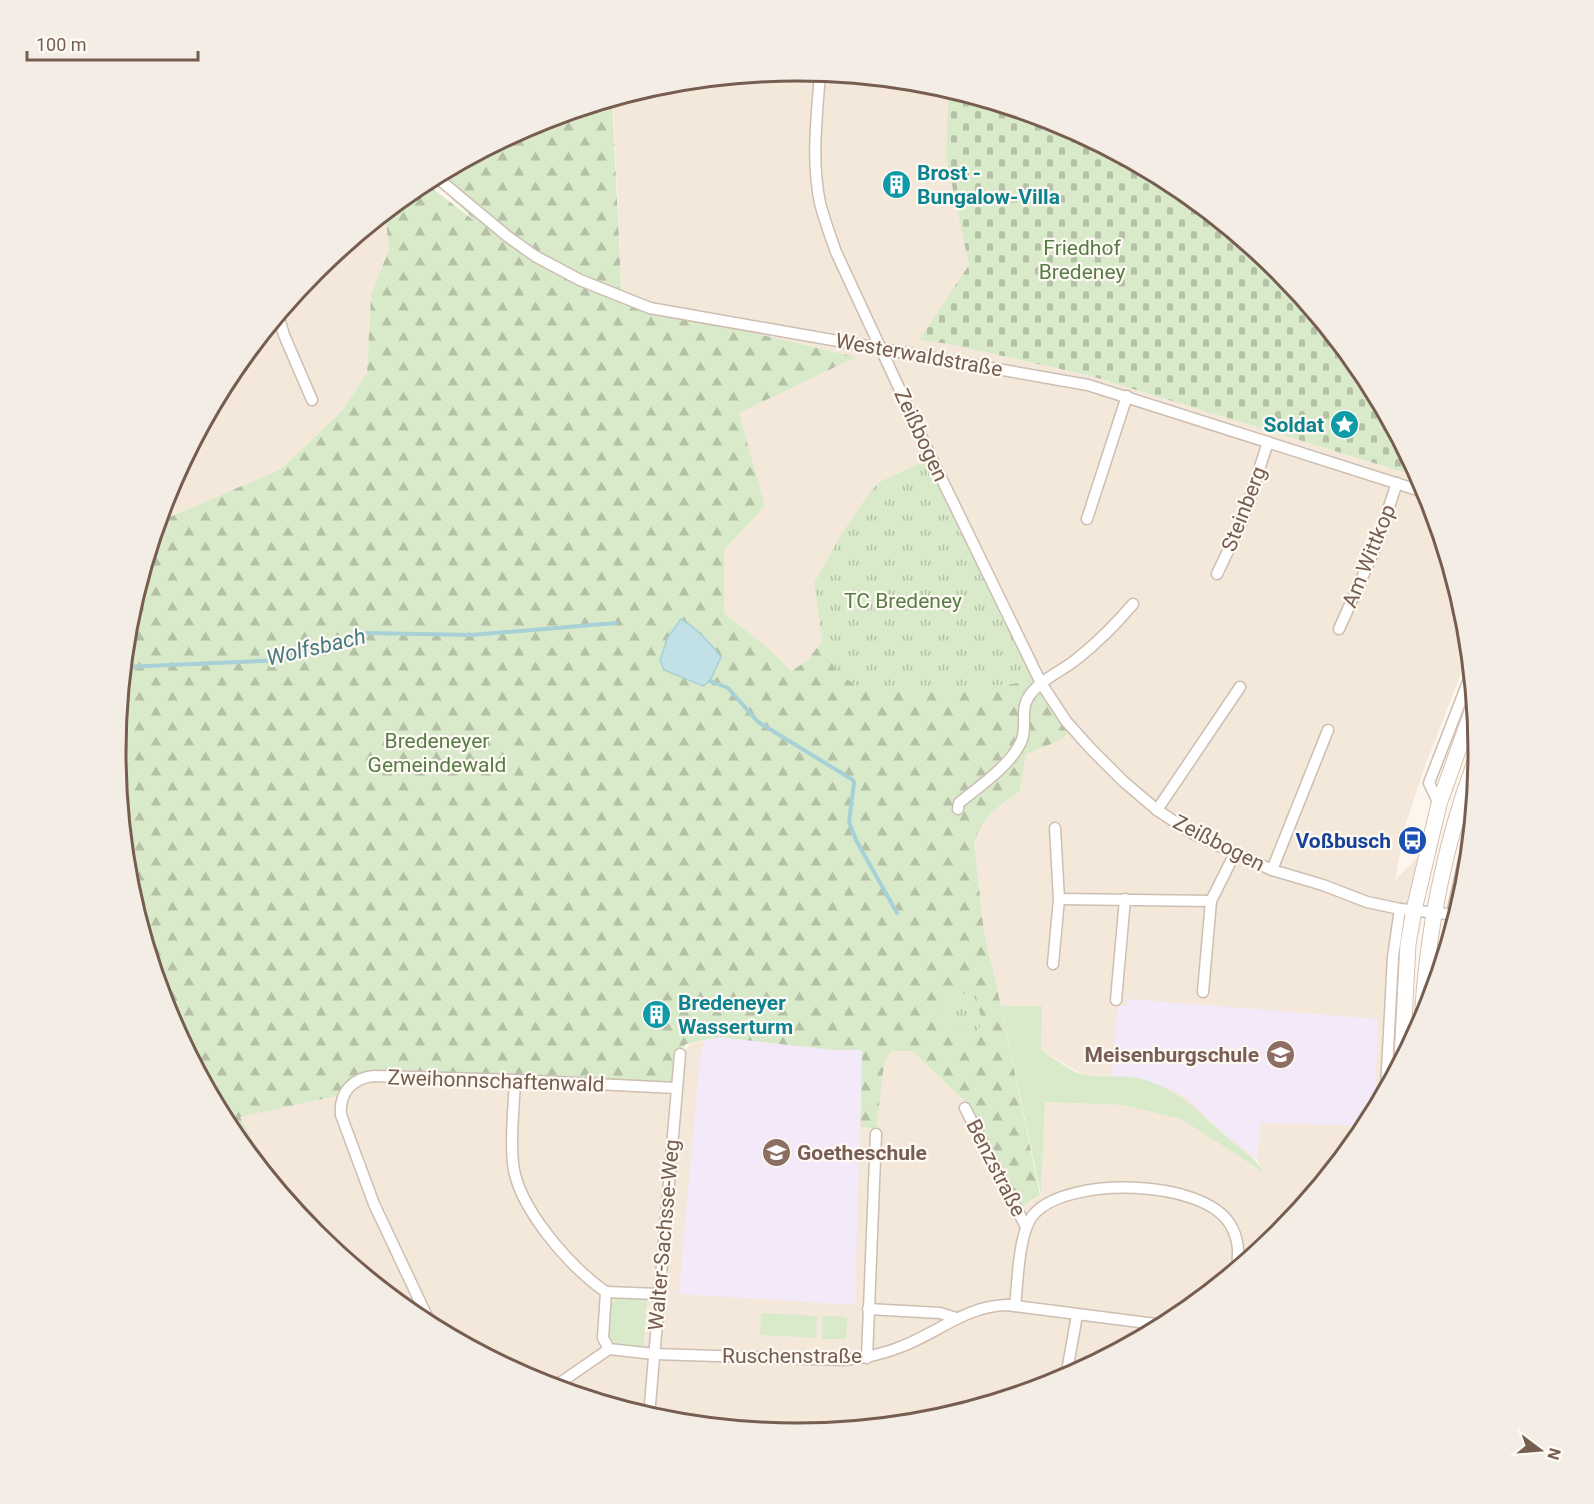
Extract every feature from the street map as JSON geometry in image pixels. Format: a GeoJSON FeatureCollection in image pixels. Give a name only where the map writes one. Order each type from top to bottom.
{"type":"FeatureCollection","features":[{"type":"Feature","properties":{"kind":"main road"},"geometry":{"type":"LineString","coordinates":[[1403,1040],[1408,944],[1407,909],[1439,804],[1467,725]]}},
{"type":"Feature","properties":{"kind":"main road"},"geometry":{"type":"LineString","coordinates":[[1425,987],[1429,945],[1444,870],[1467,782]]}},
{"type":"Feature","properties":{"kind":"street","name":"Zeißbogen"},"geometry":{"type":"LineString","coordinates":[[819,82],[815,148],[820,202],[836,252],[880,349],[1041,683],[1066,721],[1123,781],[1157,810],[1192,833],[1272,870],[1323,885],[1367,902],[1448,914]]}},
{"type":"Feature","properties":{"kind":"street","name":"Westerwaldstraße"},"geometry":{"type":"LineString","coordinates":[[443,182],[507,236],[536,256],[580,280],[650,308],[1088,385],[1414,489]]}},
{"type":"Feature","properties":{"kind":"street"},"geometry":{"type":"LineString","coordinates":[[281,324],[312,400]]}},
{"type":"Feature","properties":{"kind":"street"},"geometry":{"type":"LineString","coordinates":[[1087,519],[1127,396]]}},
{"type":"Feature","properties":{"kind":"street","name":"Steinberg"},"geometry":{"type":"LineString","coordinates":[[1217,574],[1242,522],[1268,442]]}},
{"type":"Feature","properties":{"kind":"street","name":"Am Wittkop"},"geometry":{"type":"LineString","coordinates":[[1339,629],[1374,550],[1397,483]]}},
{"type":"Feature","properties":{"kind":"street"},"geometry":{"type":"LineString","coordinates":[[958,809],[959,803],[996,771],[1018,748],[1023,734],[1024,706],[1028,698],[1041,683],[1078,658],[1133,604]]}},
{"type":"Feature","properties":{"kind":"street"},"geometry":{"type":"LineString","coordinates":[[1157,810],[1240,687]]}},
{"type":"Feature","properties":{"kind":"street"},"geometry":{"type":"LineString","coordinates":[[1439,804],[1429,783],[1465,690]]}},
{"type":"Feature","properties":{"kind":"street"},"geometry":{"type":"LineString","coordinates":[[1272,870],[1328,730]]}},
{"type":"Feature","properties":{"kind":"street"},"geometry":{"type":"LineString","coordinates":[[1053,964],[1059,899],[1055,828]]}},
{"type":"Feature","properties":{"kind":"street"},"geometry":{"type":"LineString","coordinates":[[1203,992],[1211,901],[1235,853]]}},
{"type":"Feature","properties":{"kind":"street"},"geometry":{"type":"LineString","coordinates":[[1059,899],[1211,901]]}},
{"type":"Feature","properties":{"kind":"street"},"geometry":{"type":"LineString","coordinates":[[1116,1000],[1125,899]]}},
{"type":"Feature","properties":{"kind":"street"},"geometry":{"type":"LineString","coordinates":[[1387,1071],[1393,957],[1407,909]]}},
{"type":"Feature","properties":{"kind":"street","name":"Walter-Sachsse-Weg"},"geometry":{"type":"LineString","coordinates":[[650,1406],[680,1053]]}},
{"type":"Feature","properties":{"kind":"street","name":"Zweihonnschaftenwald"},"geometry":{"type":"LineString","coordinates":[[424,1310],[374,1204],[340,1115],[340,1104],[345,1091],[353,1083],[363,1077],[515,1080],[676,1088]]}},
{"type":"Feature","properties":{"kind":"street"},"geometry":{"type":"LineString","coordinates":[[515,1080],[513,1162],[516,1181],[525,1203],[573,1263],[593,1283],[606,1292],[658,1294]]}},
{"type":"Feature","properties":{"kind":"street","name":"Benzstraße"},"geometry":{"type":"LineString","coordinates":[[966,1108],[1026,1227]]}},
{"type":"Feature","properties":{"kind":"street"},"geometry":{"type":"LineString","coordinates":[[867,1358],[876,1134]]}},
{"type":"Feature","properties":{"kind":"street"},"geometry":{"type":"LineString","coordinates":[[1016,1306],[1026,1227],[1034,1214],[1051,1200],[1083,1191],[1133,1187],[1166,1191],[1200,1201],[1222,1214],[1230,1223],[1239,1247],[1238,1257]]}},
{"type":"Feature","properties":{"kind":"street"},"geometry":{"type":"LineString","coordinates":[[563,1381],[609,1349],[603,1338],[606,1292]]}},
{"type":"Feature","properties":{"kind":"street","name":"Ruschenstraße"},"geometry":{"type":"LineString","coordinates":[[609,1349],[654,1354],[844,1360],[867,1358],[904,1346],[956,1318],[985,1307],[1016,1306],[1149,1323]]}},
{"type":"Feature","properties":{"kind":"street"},"geometry":{"type":"LineString","coordinates":[[868,1309],[940,1313],[956,1318]]}},
{"type":"Feature","properties":{"kind":"street"},"geometry":{"type":"LineString","coordinates":[[1068,1366],[1077,1315]]}},
{"type":"Feature","properties":{"kind":"shaded area"},"geometry":{"type":"Polygon","coordinates":[[[753,82],[841,82],[885,87],[948,99],[946,157],[969,265],[919,340],[949,344],[1091,376],[1407,473],[1417,495],[1445,578],[1463,669],[1425,766],[1405,826],[1395,880],[1426,849],[1412,911],[1406,1033],[1378,1088],[1355,1125],[1301,1194],[1271,1226],[1239,1256],[1170,1310],[1094,1354],[1054,1372],[971,1400],[928,1410],[841,1422],[753,1422],[709,1417],[623,1400],[581,1387],[500,1354],[424,1310],[389,1284],[323,1226],[293,1194],[257,1149],[240,1117],[341,1095],[364,1079],[681,1055],[690,1044],[719,1037],[833,1050],[912,1051],[969,1105],[1020,1209],[1041,1195],[1045,1102],[1122,1105],[1181,1119],[1262,1172],[1257,1160],[1226,1137],[1207,1118],[1112,1076],[1083,1075],[1041,1050],[1041,1006],[1001,1006],[984,932],[974,844],[985,818],[1020,791],[1026,754],[1056,742],[1073,731],[1034,671],[930,460],[881,481],[872,489],[814,583],[822,641],[807,661],[791,671],[769,649],[724,613],[724,550],[765,506],[739,413],[855,357],[728,327],[649,314],[622,302],[613,107],[666,94],[753,82]]]}},
{"type":"Feature","properties":{"kind":"shaded area"},"geometry":{"type":"Polygon","coordinates":[[[386,222],[389,248],[371,295],[367,373],[342,411],[281,469],[169,517],[195,455],[239,379],[293,310],[323,278],[386,222]]]}},
{"type":"Feature","properties":{"kind":"shaded area","name":"Meisenburgschule"},"geometry":{"type":"Polygon","coordinates":[[[1128,999],[1378,1019],[1376,1092],[1355,1126],[1261,1123],[1257,1159],[1227,1136],[1189,1100],[1172,1090],[1144,1081],[1111,1077],[1118,1006],[1126,1006],[1128,999]]]}},
{"type":"Feature","properties":{"kind":"shaded area","name":"Goetheschule"},"geometry":{"type":"Polygon","coordinates":[[[719,1037],[833,1050],[862,1050],[855,1305],[679,1294],[700,1057],[705,1040],[719,1037]]]}},
{"type":"Feature","properties":{"kind":"green space","name":"Friedhof Bredeney"},"geometry":{"type":"Polygon","coordinates":[[[948,99],[1013,117],[1054,132],[1094,150],[1170,194],[1239,248],[1301,310],[1355,379],[1407,473],[1091,376],[949,344],[919,340],[969,265],[946,157],[948,99]]]}},
{"type":"Feature","properties":{"kind":"green space","name":"Bredeneyer Gemeindewald"},"geometry":{"type":"Polygon","coordinates":[[[612,107],[622,302],[649,314],[728,327],[856,357],[739,413],[765,506],[724,550],[724,613],[769,649],[791,671],[807,661],[822,641],[837,673],[979,687],[1039,681],[1073,731],[1056,742],[1026,754],[1020,791],[986,819],[974,844],[984,932],[1040,1195],[1019,1209],[969,1105],[912,1051],[891,1051],[884,1064],[876,1129],[861,1127],[862,1050],[833,1050],[719,1037],[686,1044],[679,1053],[674,1086],[375,1074],[341,1095],[240,1117],[257,1149],[216,1088],[177,1009],[162,968],[149,926],[132,840],[127,796],[127,708],[139,621],[149,578],[169,517],[281,469],[342,411],[367,373],[371,295],[389,249],[386,222],[433,189],[480,225],[438,185],[500,150],[540,132],[612,107]]]}},
{"type":"Feature","properties":{"kind":"green space","name":"TC Bredeney"},"geometry":{"type":"Polygon","coordinates":[[[930,459],[1039,681],[979,687],[862,689],[837,673],[822,641],[814,583],[841,535],[872,489],[881,481],[930,459]]]}},
{"type":"Feature","properties":{"kind":"green space"},"geometry":{"type":"Polygon","coordinates":[[[974,987],[981,1018],[979,1029],[974,1033],[954,1027],[939,1011],[974,987]]]}},
{"type":"Feature","properties":{"kind":"green space"},"geometry":{"type":"Polygon","coordinates":[[[1001,1006],[1042,1006],[1041,1050],[1080,1074],[1138,1078],[1168,1090],[1188,1103],[1251,1156],[1264,1173],[1181,1119],[1122,1105],[1045,1102],[1041,1195],[1001,1006]]]}},
{"type":"Feature","properties":{"kind":"green space"},"geometry":{"type":"Polygon","coordinates":[[[621,1296],[647,1298],[643,1349],[618,1345],[609,1335],[609,1311],[614,1301],[621,1296]]]}},
{"type":"Feature","properties":{"kind":"green space"},"geometry":{"type":"Polygon","coordinates":[[[761,1313],[817,1316],[816,1338],[760,1335],[761,1313]]]}},
{"type":"Feature","properties":{"kind":"green space"},"geometry":{"type":"Polygon","coordinates":[[[823,1316],[847,1317],[846,1339],[822,1339],[823,1316]]]}},
{"type":"Feature","properties":{"kind":"water"},"geometry":{"type":"Polygon","coordinates":[[[681,619],[703,636],[721,657],[710,681],[703,686],[664,670],[660,660],[668,637],[681,619]]]}},
{"type":"Feature","properties":{"kind":"waterway","name":"Wolfsbach"},"geometry":{"type":"LineString","coordinates":[[132,667],[282,660],[366,633],[471,635],[616,623]]}},
{"type":"Feature","properties":{"kind":"waterway","name":"Wolfsbach"},"geometry":{"type":"LineString","coordinates":[[710,681],[728,688],[758,722],[853,780],[849,822],[856,840],[897,913]]}},
{"type":"Feature","properties":{"kind":"place","name":"Brost - Bungalow-Villa"},"geometry":{"type":"Point","coordinates":[896,185]}},
{"type":"Feature","properties":{"kind":"place","name":"Soldat"},"geometry":{"type":"Point","coordinates":[1345,425]}},
{"type":"Feature","properties":{"kind":"place","name":"Voßbusch"},"geometry":{"type":"Point","coordinates":[1412,841]}},
{"type":"Feature","properties":{"kind":"place","name":"Bredeneyer Wasserturm"},"geometry":{"type":"Point","coordinates":[657,1015]}},
{"type":"Feature","properties":{"kind":"place","name":"Meisenburgschule"},"geometry":{"type":"Point","coordinates":[1280,1055]}},
{"type":"Feature","properties":{"kind":"place","name":"Goetheschule"},"geometry":{"type":"Point","coordinates":[776,1153]}}]}
